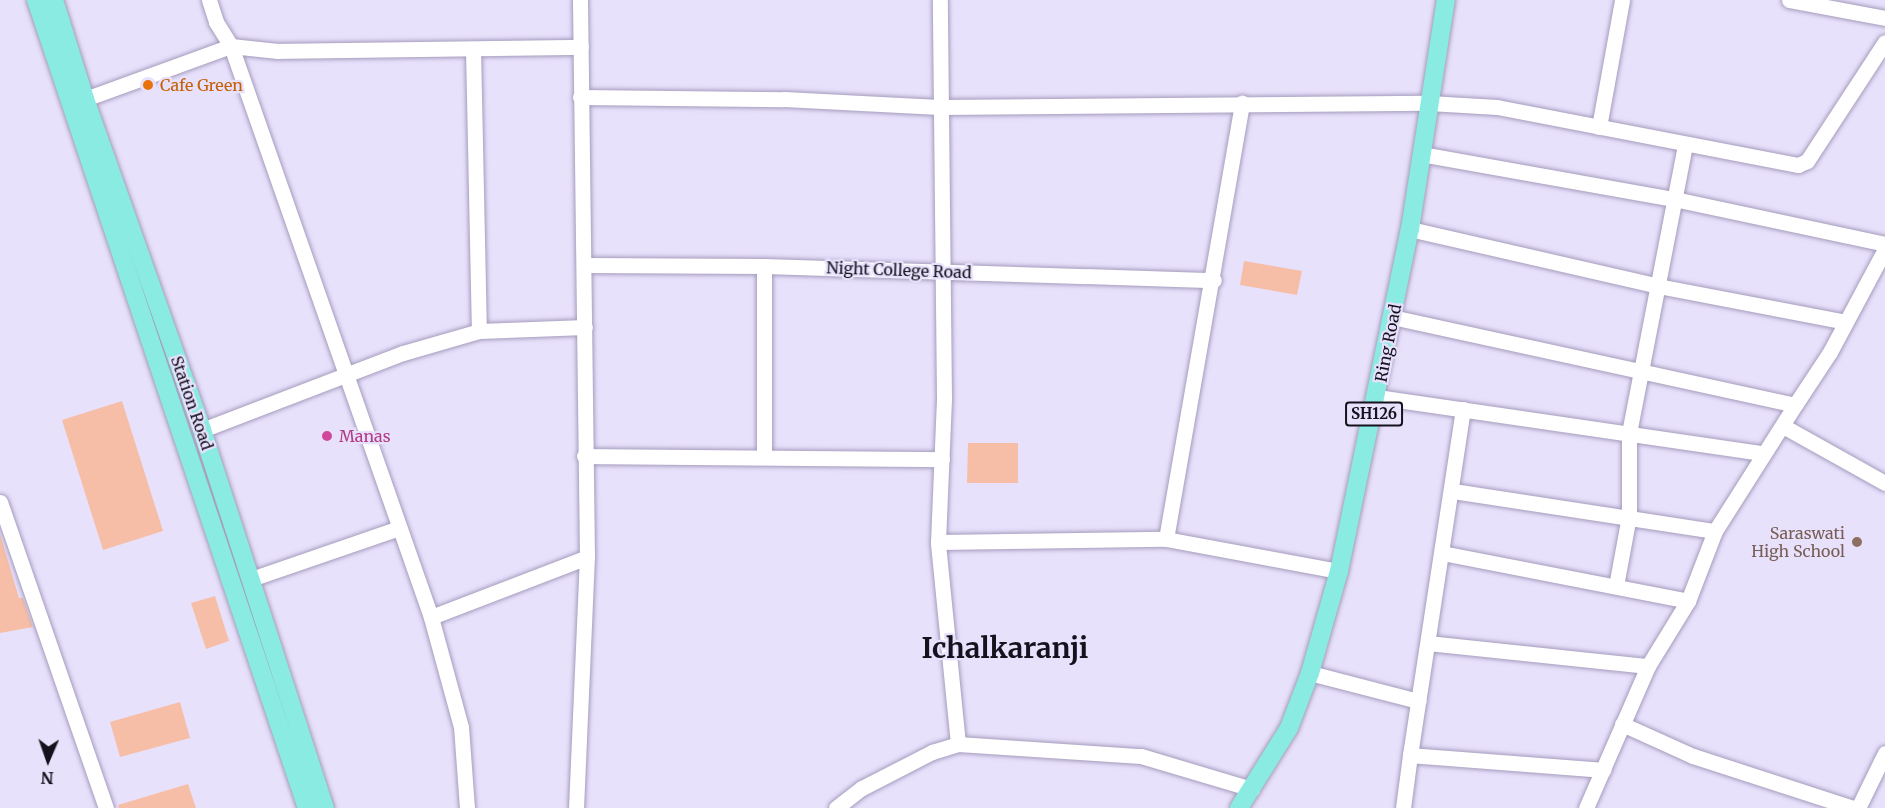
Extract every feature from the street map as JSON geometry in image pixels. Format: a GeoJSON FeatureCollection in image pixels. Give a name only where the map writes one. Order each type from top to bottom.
{"type":"FeatureCollection","features":[{"type":"Feature","properties":{"kind":"main road","name":"Station Road"},"geometry":{"type":"LineString","coordinates":[[36,0],[307,808]]}},
{"type":"Feature","properties":{"kind":"main road","name":"Station Road"},"geometry":{"type":"LineString","coordinates":[[54,0],[85,99],[202,430],[325,808]]}},
{"type":"Feature","properties":{"kind":"main road","name":"Ring Road"},"geometry":{"type":"LineString","coordinates":[[1239,808],[1288,728],[1310,673],[1339,572],[1410,229],[1446,0]]}},
{"type":"Feature","properties":{"kind":"street"},"geometry":{"type":"LineString","coordinates":[[209,0],[216,22],[231,46],[431,616],[461,728],[467,808]]}},
{"type":"Feature","properties":{"kind":"street"},"geometry":{"type":"LineString","coordinates":[[576,808],[587,557],[580,0]]}},
{"type":"Feature","properties":{"kind":"street"},"geometry":{"type":"LineString","coordinates":[[940,0],[942,459],[938,542],[958,744]]}},
{"type":"Feature","properties":{"kind":"street"},"geometry":{"type":"LineString","coordinates":[[1599,127],[1622,0]]}},
{"type":"Feature","properties":{"kind":"street"},"geometry":{"type":"LineString","coordinates":[[1789,0],[1885,18]]}},
{"type":"Feature","properties":{"kind":"street"},"geometry":{"type":"LineString","coordinates":[[580,97],[784,99],[939,107],[1429,103],[1497,107],[1783,165],[1807,161],[1885,42]]}},
{"type":"Feature","properties":{"kind":"street"},"geometry":{"type":"LineString","coordinates":[[85,99],[231,46],[278,51],[581,47]]}},
{"type":"Feature","properties":{"kind":"street"},"geometry":{"type":"LineString","coordinates":[[473,49],[479,331]]}},
{"type":"Feature","properties":{"kind":"street"},"geometry":{"type":"LineString","coordinates":[[1166,539],[1214,280],[1242,103]]}},
{"type":"Feature","properties":{"kind":"street"},"geometry":{"type":"LineString","coordinates":[[1616,586],[1629,516],[1629,433],[1685,146]]}},
{"type":"Feature","properties":{"kind":"street"},"geometry":{"type":"LineString","coordinates":[[1421,153],[1674,199],[1885,244]]}},
{"type":"Feature","properties":{"kind":"street"},"geometry":{"type":"LineString","coordinates":[[1410,229],[1658,286],[1846,322]]}},
{"type":"Feature","properties":{"kind":"street"},"geometry":{"type":"LineString","coordinates":[[1586,808],[1648,666],[1688,601],[1715,531],[1846,322],[1885,249]]}},
{"type":"Feature","properties":{"kind":"street","name":"Night College Road"},"geometry":{"type":"LineString","coordinates":[[584,266],[764,266],[1214,280]]}},
{"type":"Feature","properties":{"kind":"street"},"geometry":{"type":"LineString","coordinates":[[764,266],[764,457]]}},
{"type":"Feature","properties":{"kind":"street"},"geometry":{"type":"LineString","coordinates":[[1392,317],[1795,405]]}},
{"type":"Feature","properties":{"kind":"street"},"geometry":{"type":"LineString","coordinates":[[202,430],[345,375],[479,331],[585,327]]}},
{"type":"Feature","properties":{"kind":"street"},"geometry":{"type":"LineString","coordinates":[[1377,397],[1762,453]]}},
{"type":"Feature","properties":{"kind":"street"},"geometry":{"type":"LineString","coordinates":[[1403,808],[1453,491],[1463,409]]}},
{"type":"Feature","properties":{"kind":"street"},"geometry":{"type":"LineString","coordinates":[[1782,426],[1885,483]]}},
{"type":"Feature","properties":{"kind":"street"},"geometry":{"type":"LineString","coordinates":[[584,456],[942,459]]}},
{"type":"Feature","properties":{"kind":"street"},"geometry":{"type":"LineString","coordinates":[[1453,491],[1629,516],[1715,531]]}},
{"type":"Feature","properties":{"kind":"street"},"geometry":{"type":"LineString","coordinates":[[0,502],[106,808]]}},
{"type":"Feature","properties":{"kind":"street"},"geometry":{"type":"LineString","coordinates":[[251,579],[399,528]]}},
{"type":"Feature","properties":{"kind":"street"},"geometry":{"type":"LineString","coordinates":[[938,542],[1166,539],[1234,549],[1339,572]]}},
{"type":"Feature","properties":{"kind":"street"},"geometry":{"type":"LineString","coordinates":[[1442,553],[1688,601]]}},
{"type":"Feature","properties":{"kind":"street"},"geometry":{"type":"LineString","coordinates":[[431,616],[587,557]]}},
{"type":"Feature","properties":{"kind":"street"},"geometry":{"type":"LineString","coordinates":[[1428,643],[1648,666]]}},
{"type":"Feature","properties":{"kind":"street"},"geometry":{"type":"LineString","coordinates":[[1310,673],[1419,701]]}},
{"type":"Feature","properties":{"kind":"street"},"geometry":{"type":"LineString","coordinates":[[1622,724],[1693,756],[1853,808]]}},
{"type":"Feature","properties":{"kind":"street"},"geometry":{"type":"LineString","coordinates":[[836,808],[862,788],[932,752],[958,744],[1142,756],[1252,789]]}},
{"type":"Feature","properties":{"kind":"street"},"geometry":{"type":"LineString","coordinates":[[1858,808],[1885,753]]}},
{"type":"Feature","properties":{"kind":"street"},"geometry":{"type":"LineString","coordinates":[[1410,755],[1603,770]]}},
{"type":"Feature","properties":{"kind":"building"},"geometry":{"type":"Polygon","coordinates":[[[1244,261],[1302,271],[1297,295],[1240,285],[1244,261]]]}},
{"type":"Feature","properties":{"kind":"building"},"geometry":{"type":"Polygon","coordinates":[[[122,401],[163,531],[103,550],[62,420],[122,401]]]}},
{"type":"Feature","properties":{"kind":"building"},"geometry":{"type":"Polygon","coordinates":[[[968,443],[1018,443],[1018,483],[967,483],[968,443]]]}},
{"type":"Feature","properties":{"kind":"building"},"geometry":{"type":"Polygon","coordinates":[[[0,534],[19,598],[23,598],[33,627],[0,633],[0,534]]]}},
{"type":"Feature","properties":{"kind":"building"},"geometry":{"type":"Polygon","coordinates":[[[215,596],[229,641],[206,649],[191,603],[215,596]]]}},
{"type":"Feature","properties":{"kind":"building"},"geometry":{"type":"Polygon","coordinates":[[[180,702],[190,738],[120,757],[110,722],[180,702]]]}},
{"type":"Feature","properties":{"kind":"building"},"geometry":{"type":"Polygon","coordinates":[[[188,784],[196,808],[119,808],[118,805],[188,784]]]}},
{"type":"Feature","properties":{"kind":"place","name":"Cafe Green"},"geometry":{"type":"Point","coordinates":[148,85]}},
{"type":"Feature","properties":{"kind":"place","name":"Manas"},"geometry":{"type":"Point","coordinates":[327,436]}},
{"type":"Feature","properties":{"kind":"place","name":"Saraswati High School"},"geometry":{"type":"Point","coordinates":[1857,542]}},
{"type":"Feature","properties":{"kind":"district","name":"Ichalkaranji"},"geometry":{"type":"Point","coordinates":[1005,648]}}]}
